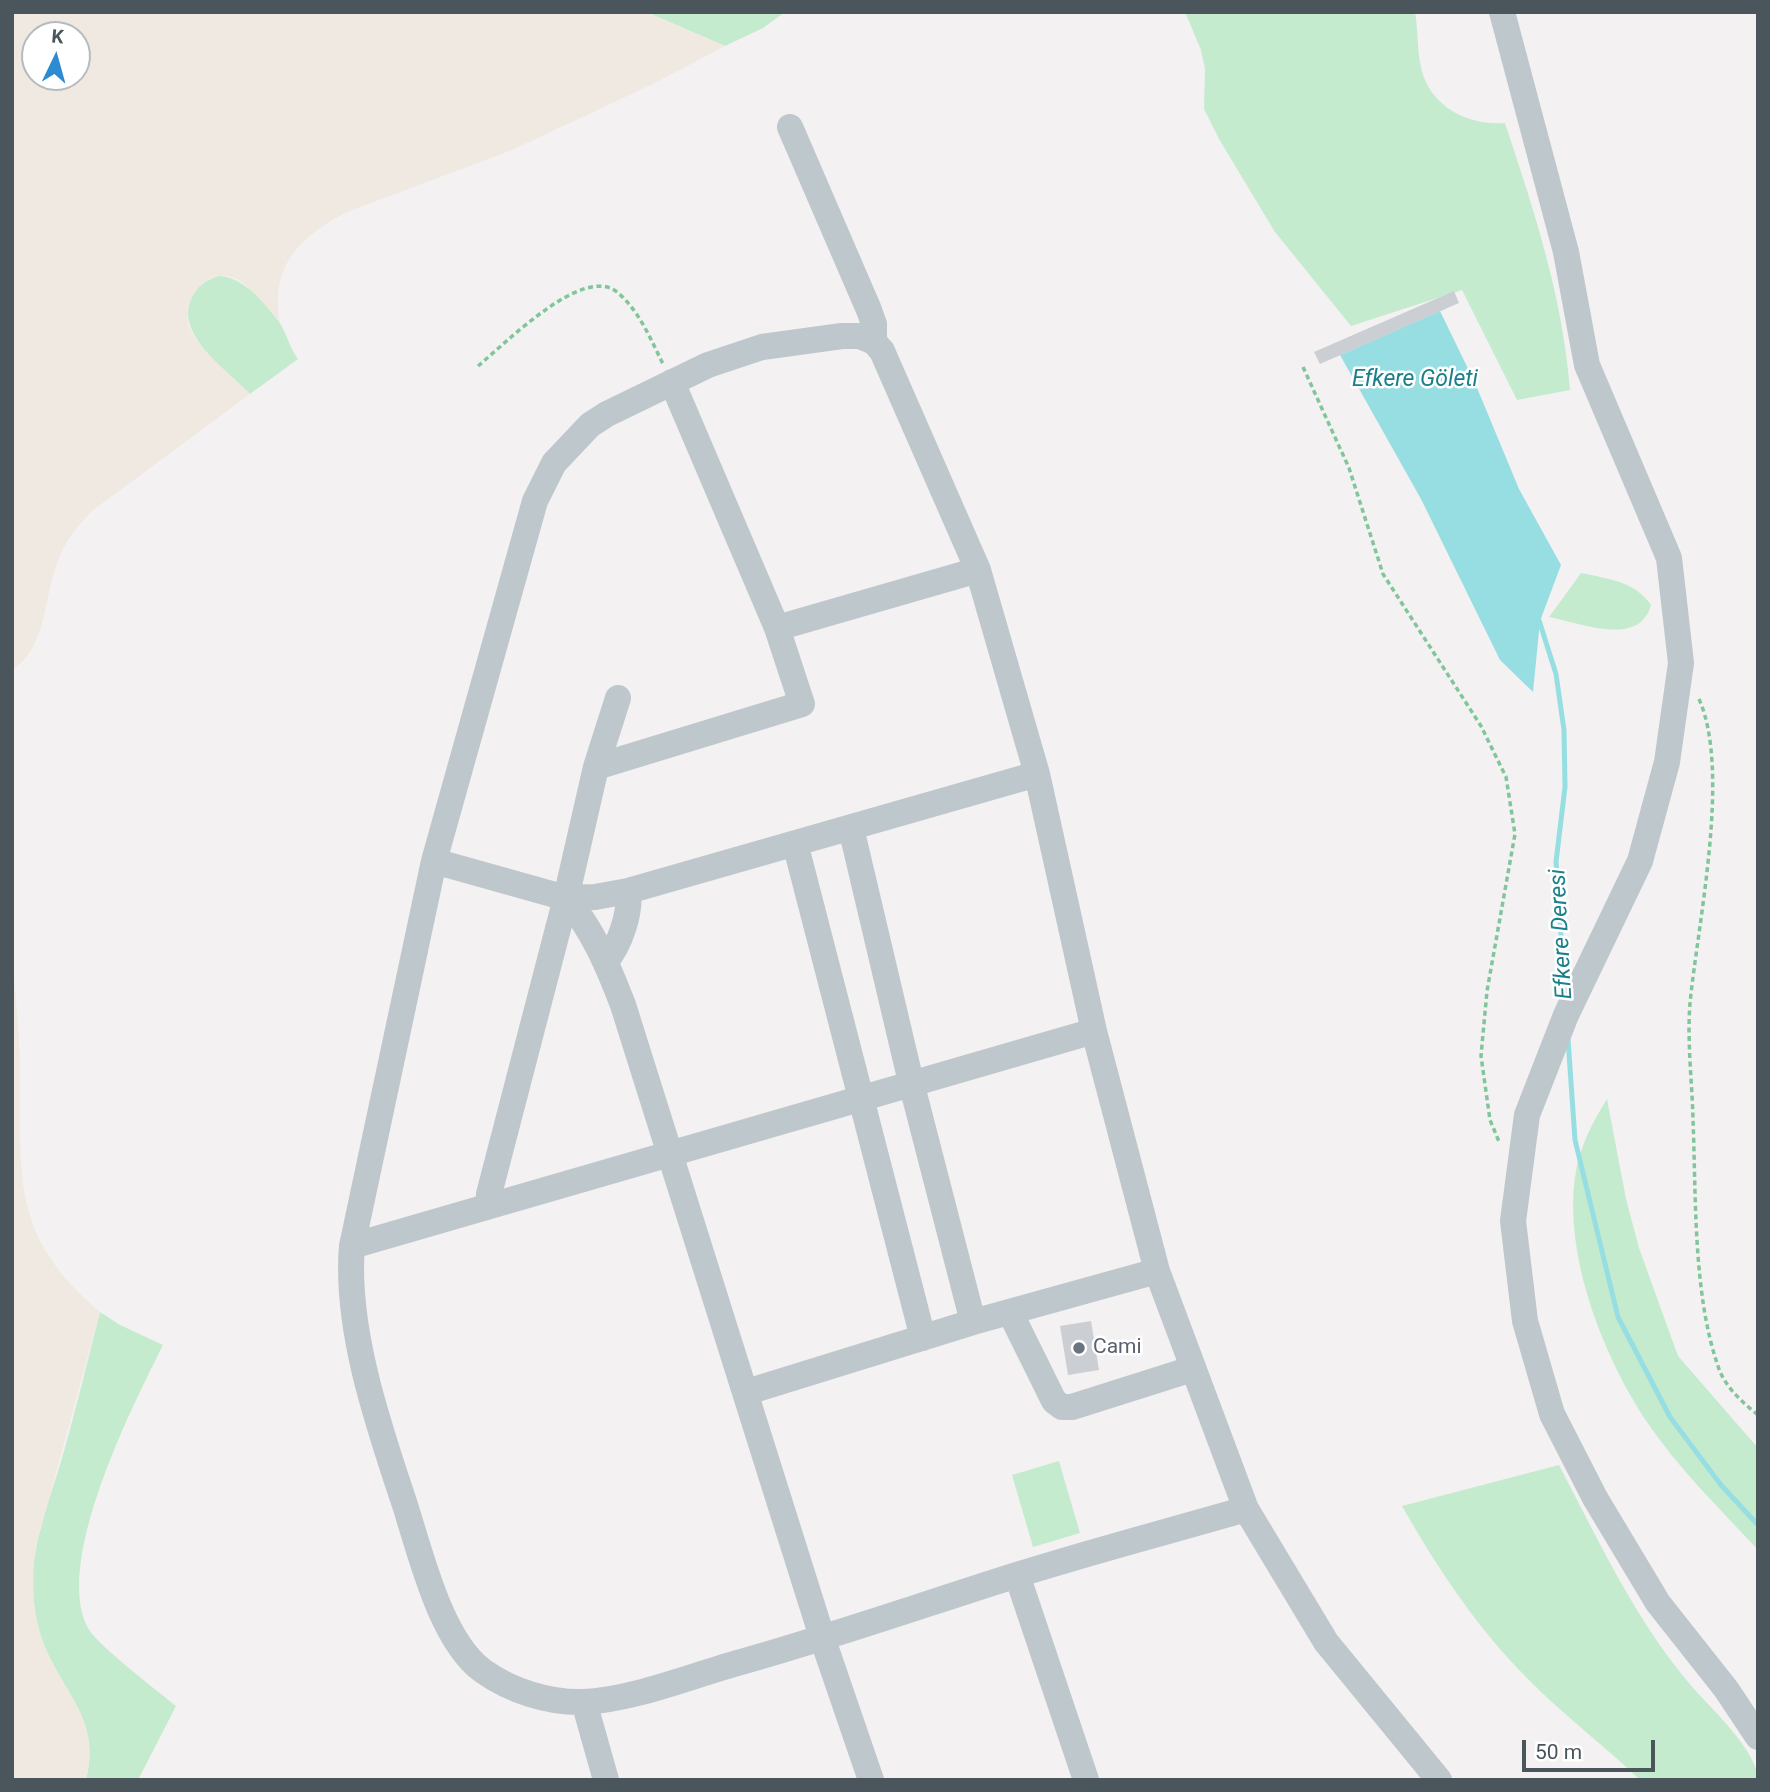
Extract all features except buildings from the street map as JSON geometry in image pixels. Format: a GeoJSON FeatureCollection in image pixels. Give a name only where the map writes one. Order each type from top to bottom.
{"type":"FeatureCollection","features":[{"type":"Feature","properties":{"kind":"street"},"geometry":{"type":"LineString","coordinates":[[1502,12],[1566,251],[1587,365],[1669,558],[1681,663],[1667,762],[1640,861],[1566,1015],[1527,1115],[1513,1221],[1525,1321],[1552,1414],[1595,1498],[1658,1603],[1726,1689],[1758,1737]]}},
{"type":"Feature","properties":{"kind":"street"},"geometry":{"type":"LineString","coordinates":[[790,127],[869,310],[874,324],[874,342],[890,367],[978,570],[1037,774],[1094,1031],[1157,1271],[1246,1508],[1326,1642],[1438,1780]]}},
{"type":"Feature","properties":{"kind":"street"},"geometry":{"type":"LineString","coordinates":[[874,342],[860,336],[842,336],[784,342],[734,355],[672,382],[590,425],[566,447],[543,482],[434,861],[352,1246],[349,1280],[356,1334],[400,1491],[431,1585],[458,1644],[481,1670],[503,1683],[536,1696],[584,1702],[603,1700],[823,1640],[1017,1575],[1246,1508]]}},
{"type":"Feature","properties":{"kind":"street"},"geometry":{"type":"LineString","coordinates":[[596,767],[802,704],[777,628],[672,382]]}},
{"type":"Feature","properties":{"kind":"street"},"geometry":{"type":"LineString","coordinates":[[777,628],[978,570]]}},
{"type":"Feature","properties":{"kind":"street"},"geometry":{"type":"LineString","coordinates":[[488,1206],[566,898],[596,767],[618,698]]}},
{"type":"Feature","properties":{"kind":"street"},"geometry":{"type":"LineString","coordinates":[[434,861],[566,898],[628,891],[1037,774]]}},
{"type":"Feature","properties":{"kind":"street"},"geometry":{"type":"LineString","coordinates":[[851,828],[911,1082],[973,1322]]}},
{"type":"Feature","properties":{"kind":"street"},"geometry":{"type":"LineString","coordinates":[[795,843],[923,1338]]}},
{"type":"Feature","properties":{"kind":"street"},"geometry":{"type":"LineString","coordinates":[[606,961],[614,952],[630,902],[628,891]]}},
{"type":"Feature","properties":{"kind":"street"},"geometry":{"type":"LineString","coordinates":[[566,898],[583,918],[606,961],[623,1005],[823,1640],[871,1780]]}},
{"type":"Feature","properties":{"kind":"street"},"geometry":{"type":"LineString","coordinates":[[352,1246],[1094,1031]]}},
{"type":"Feature","properties":{"kind":"street"},"geometry":{"type":"LineString","coordinates":[[747,1392],[973,1322],[1157,1271]]}},
{"type":"Feature","properties":{"kind":"street"},"geometry":{"type":"LineString","coordinates":[[1010,1312],[1054,1401],[1062,1407],[1072,1407],[1192,1369]]}},
{"type":"Feature","properties":{"kind":"street"},"geometry":{"type":"LineString","coordinates":[[1017,1575],[1086,1780]]}},
{"type":"Feature","properties":{"kind":"street"},"geometry":{"type":"LineString","coordinates":[[584,1702],[606,1780]]}},
{"type":"Feature","properties":{"kind":"path"},"geometry":{"type":"LineString","coordinates":[[478,366],[566,296],[588,286],[601,285],[617,292],[632,309],[672,382]]}},
{"type":"Feature","properties":{"kind":"path"},"geometry":{"type":"LineString","coordinates":[[1303,367],[1349,468],[1383,574],[1481,726],[1506,777],[1515,834],[1487,992],[1481,1056],[1490,1120],[1501,1146]]}},
{"type":"Feature","properties":{"kind":"path"},"geometry":{"type":"LineString","coordinates":[[1679,675],[1697,695],[1708,720],[1712,747],[1712,810],[1690,1007],[1699,1255],[1707,1325],[1718,1368],[1731,1390],[1758,1415]]}},
{"type":"Feature","properties":{"kind":"green space"},"geometry":{"type":"Polygon","coordinates":[[[646,12],[785,12],[763,28],[725,46],[646,12]]]}},
{"type":"Feature","properties":{"kind":"green space"},"geometry":{"type":"Polygon","coordinates":[[[1185,12],[1415,12],[1419,56],[1430,90],[1439,101],[1462,116],[1476,121],[1505,123],[1537,222],[1554,287],[1570,390],[1517,400],[1462,290],[1351,326],[1275,232],[1219,139],[1204,109],[1205,69],[1201,50],[1185,12]]]}},
{"type":"Feature","properties":{"kind":"green space"},"geometry":{"type":"Polygon","coordinates":[[[219,276],[228,277],[245,286],[262,300],[280,323],[298,359],[250,394],[206,352],[190,326],[188,313],[193,294],[202,284],[219,276]]]}},
{"type":"Feature","properties":{"kind":"green space"},"geometry":{"type":"Polygon","coordinates":[[[1581,573],[1611,579],[1637,591],[1651,605],[1644,618],[1634,626],[1608,629],[1549,617],[1581,573]]]}},
{"type":"Feature","properties":{"kind":"green space"},"geometry":{"type":"Polygon","coordinates":[[[1607,1099],[1626,1199],[1639,1248],[1678,1356],[1758,1448],[1758,1550],[1686,1472],[1647,1422],[1616,1367],[1590,1304],[1575,1239],[1575,1177],[1587,1136],[1607,1099]]]}},
{"type":"Feature","properties":{"kind":"green space"},"geometry":{"type":"Polygon","coordinates":[[[100,1312],[120,1325],[163,1345],[116,1444],[88,1526],[81,1565],[80,1599],[88,1628],[115,1656],[176,1706],[138,1780],[86,1780],[89,1762],[87,1731],[45,1646],[33,1596],[34,1559],[42,1523],[69,1434],[100,1312]]]}},
{"type":"Feature","properties":{"kind":"green space"},"geometry":{"type":"Polygon","coordinates":[[[1059,1461],[1080,1533],[1033,1547],[1012,1475],[1059,1461]]]}},
{"type":"Feature","properties":{"kind":"green space"},"geometry":{"type":"Polygon","coordinates":[[[1559,1465],[1604,1552],[1654,1637],[1694,1689],[1742,1744],[1751,1757],[1758,1780],[1640,1780],[1569,1718],[1509,1660],[1444,1575],[1402,1506],[1559,1465]]]}},
{"type":"Feature","properties":{"kind":"sand"},"geometry":{"type":"Polygon","coordinates":[[[12,12],[646,12],[725,46],[655,83],[512,150],[347,212],[330,222],[302,243],[284,269],[278,303],[280,323],[247,286],[234,278],[214,277],[205,281],[192,296],[187,316],[189,326],[207,353],[250,394],[92,511],[81,523],[59,558],[38,637],[23,661],[12,670],[12,12]]]}},
{"type":"Feature","properties":{"kind":"sand"},"geometry":{"type":"Polygon","coordinates":[[[12,964],[19,1044],[21,1158],[29,1213],[53,1262],[73,1287],[100,1312],[35,1550],[33,1573],[35,1607],[42,1640],[77,1706],[89,1739],[86,1780],[12,1780],[12,964]]]}},
{"type":"Feature","properties":{"kind":"water","name":"Efkere Göleti"},"geometry":{"type":"Polygon","coordinates":[[[1440,311],[1475,383],[1519,489],[1561,565],[1540,621],[1533,692],[1500,660],[1421,499],[1340,355],[1440,311]]]}},
{"type":"Feature","properties":{"kind":"waterway","name":"Efkere Deresi"},"geometry":{"type":"LineString","coordinates":[[1538,617],[1556,674],[1564,730],[1565,787],[1556,862],[1565,994]]}},
{"type":"Feature","properties":{"kind":"waterway","name":"Efkere Deresi"},"geometry":{"type":"LineString","coordinates":[[1568,1039],[1575,1140],[1618,1317],[1670,1417],[1721,1485],[1758,1525]]}},
{"type":"Feature","properties":{"kind":"place","name":"Cami"},"geometry":{"type":"Point","coordinates":[1079,1348]}}]}
